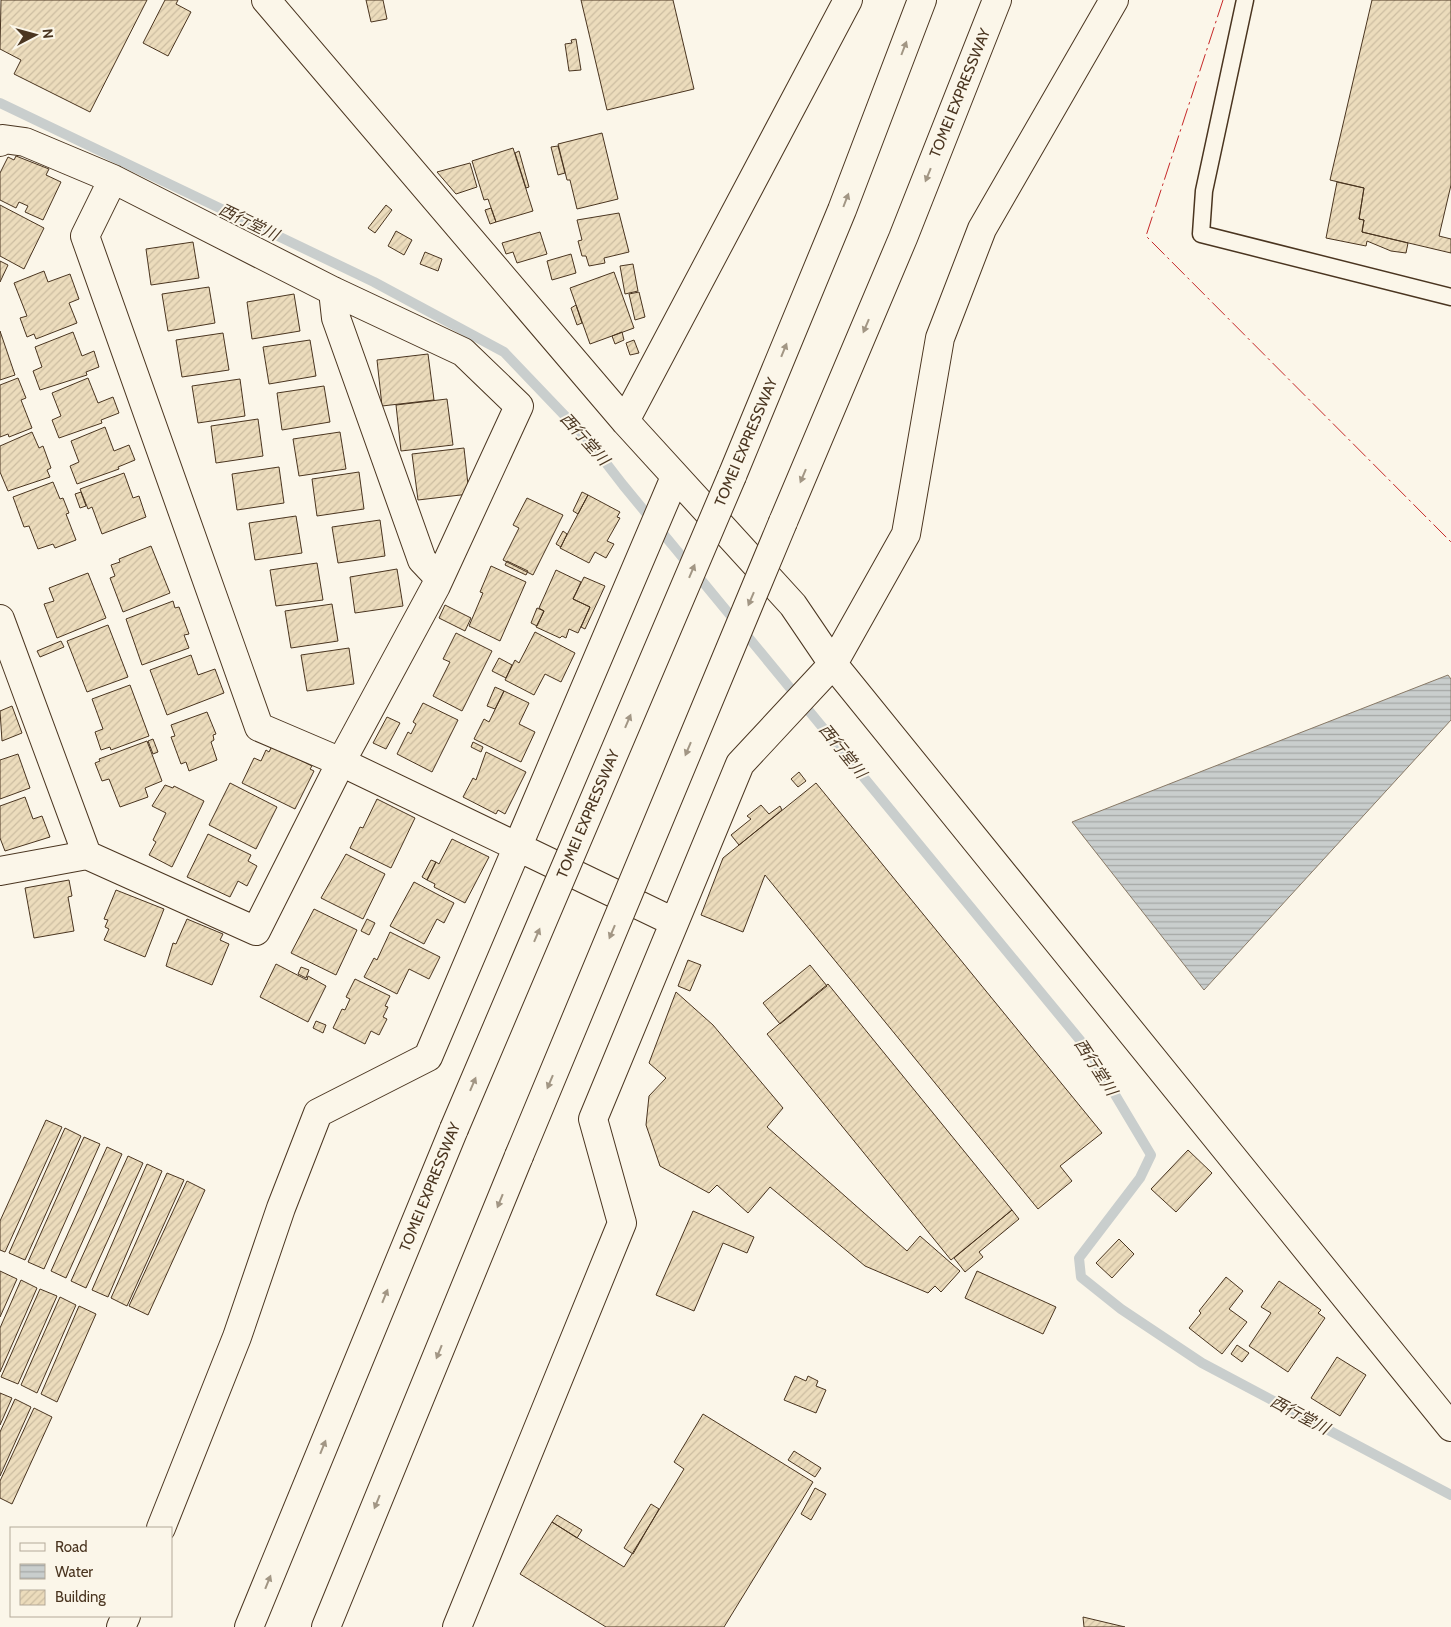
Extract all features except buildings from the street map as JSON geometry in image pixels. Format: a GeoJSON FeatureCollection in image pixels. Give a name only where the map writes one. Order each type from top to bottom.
{"type":"FeatureCollection","features":[{"type":"Feature","properties":{"kind":"main road"},"geometry":{"type":"LineString","coordinates":[[266,0],[625,421],[792,605],[833,664],[1451,1427]]}},
{"type":"Feature","properties":{"kind":"main road"},"geometry":{"type":"LineString","coordinates":[[625,421],[848,0]]}},
{"type":"Feature","properties":{"kind":"main road","name":"TOMEI EXPRESSWAY"},"geometry":{"type":"LineString","coordinates":[[249,1627],[454,1129],[732,476],[842,210],[922,0]]}},
{"type":"Feature","properties":{"kind":"main road","name":"TOMEI EXPRESSWAY"},"geometry":{"type":"LineString","coordinates":[[326,1627],[519,1156],[903,238],[997,0]]}},
{"type":"Feature","properties":{"kind":"main road"},"geometry":{"type":"LineString","coordinates":[[457,1627],[622,1223],[593,1119],[740,764],[833,664],[906,534],[940,338],[982,229],[1114,0]]}},
{"type":"Feature","properties":{"kind":"main road"},"geometry":{"type":"LineString","coordinates":[[0,142],[3,140],[25,142],[113,179],[333,291],[463,352],[519,406],[439,578],[341,762],[256,931],[87,855],[0,871]]}},
{"type":"Feature","properties":{"kind":"main road"},"geometry":{"type":"LineString","coordinates":[[113,179],[86,236],[259,727],[341,762],[516,848],[674,922]]}},
{"type":"Feature","properties":{"kind":"main road"},"geometry":{"type":"LineString","coordinates":[[333,291],[336,318],[422,560],[439,578]]}},
{"type":"Feature","properties":{"kind":"main road"},"geometry":{"type":"LineString","coordinates":[[161,1527],[237,1337],[281,1208],[318,1112],[428,1057],[675,477]]}},
{"type":"Feature","properties":{"kind":"main road"},"geometry":{"type":"LineString","coordinates":[[0,619],[87,855]]}},
{"type":"Feature","properties":{"kind":"lane"},"geometry":{"type":"LineString","coordinates":[[1245,0],[1204,191],[1201,234],[1451,297]]}},
{"type":"Feature","properties":{"kind":"water"},"geometry":{"type":"Polygon","coordinates":[[[1448,675],[1451,679],[1451,720],[1204,990],[1072,822],[1448,675]]]}},
{"type":"Feature","properties":{"kind":"waterway","name":"西行堂川"},"geometry":{"type":"LineString","coordinates":[[0,103],[374,282],[504,352],[589,441],[623,485],[1089,1051],[1151,1155],[1140,1178],[1079,1258],[1081,1277],[1121,1309],[1202,1363],[1451,1495]]}},
{"type":"Feature","properties":{"kind":"power"},"geometry":{"type":"LineString","coordinates":[[1223,0],[1146,236],[1451,542]]}}]}
